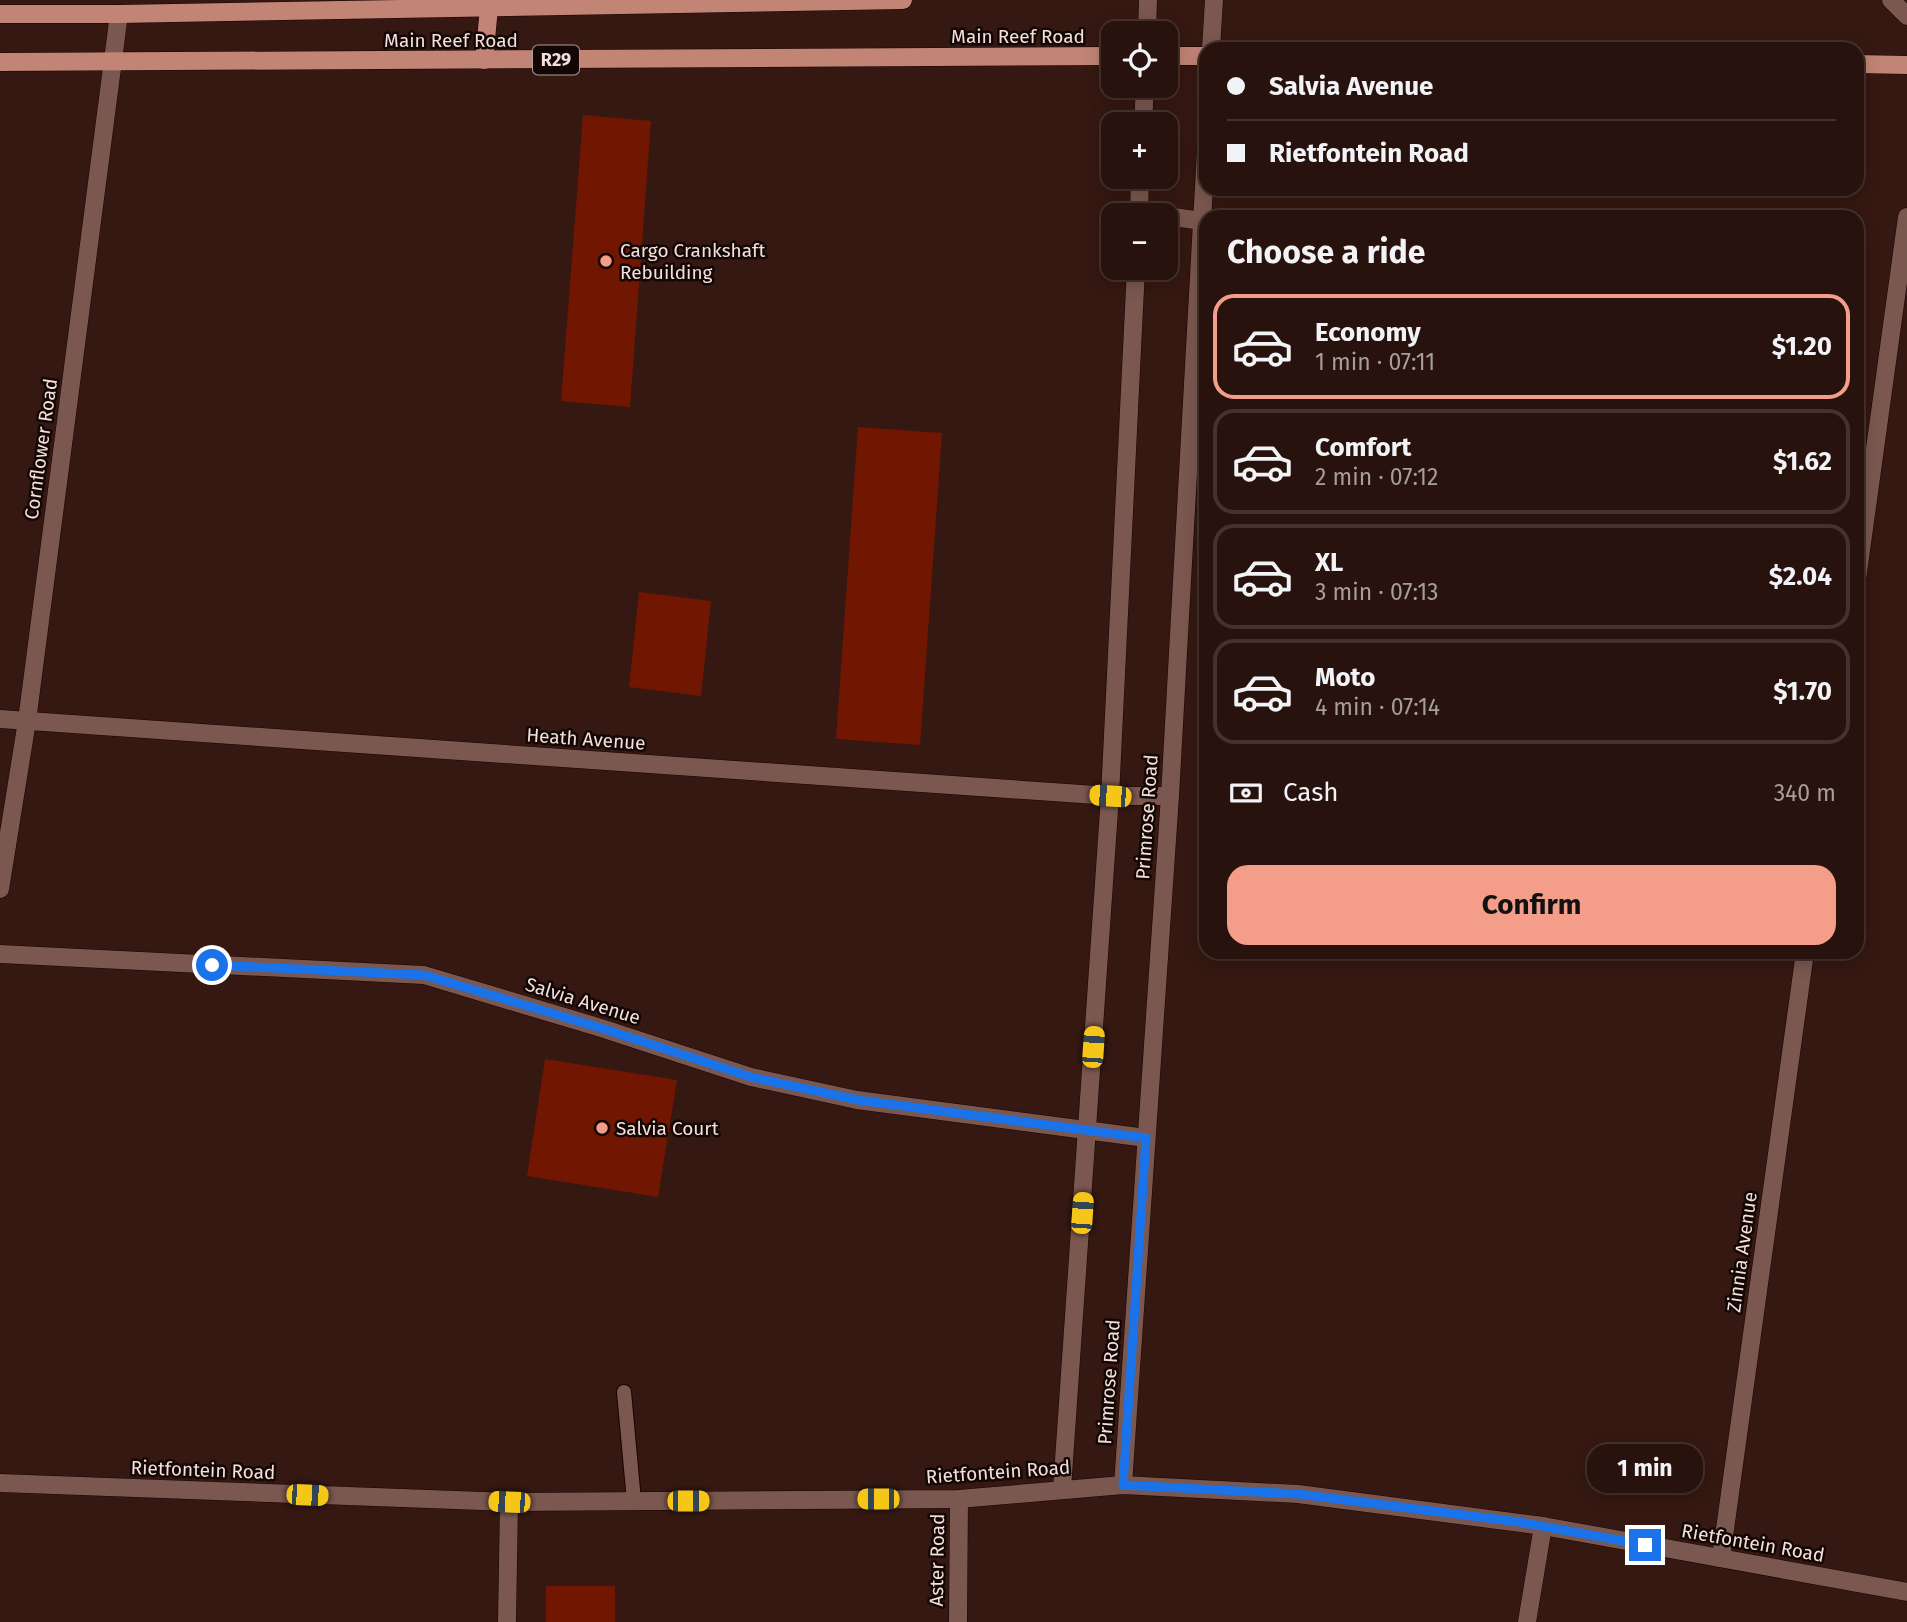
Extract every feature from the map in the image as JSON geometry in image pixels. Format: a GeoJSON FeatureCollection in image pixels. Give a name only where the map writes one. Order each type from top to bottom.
{"type":"FeatureCollection","features":[{"type":"Feature","properties":{"kind":"main road","name":"Main Reef Road"},"geometry":{"type":"LineString","coordinates":[[0,14],[119,14],[469,4],[489,8],[904,0]]}},
{"type":"Feature","properties":{"kind":"main road"},"geometry":{"type":"LineString","coordinates":[[484,61],[489,8]]}},
{"type":"Feature","properties":{"kind":"main road","name":"Main Reef Road"},"geometry":{"type":"LineString","coordinates":[[0,62],[1101,56]]}},
{"type":"Feature","properties":{"kind":"main road"},"geometry":{"type":"LineString","coordinates":[[1178,56],[1199,56]]}},
{"type":"Feature","properties":{"kind":"main road"},"geometry":{"type":"LineString","coordinates":[[1864,64],[1907,65]]}},
{"type":"Feature","properties":{"kind":"street"},"geometry":{"type":"LineString","coordinates":[[1147,21],[1148,0]]}},
{"type":"Feature","properties":{"kind":"street"},"geometry":{"type":"LineString","coordinates":[[1211,42],[1214,0]]}},
{"type":"Feature","properties":{"kind":"street"},"geometry":{"type":"LineString","coordinates":[[1891,0],[1907,16]]}},
{"type":"Feature","properties":{"kind":"street","name":"Cornflower Road"},"geometry":{"type":"LineString","coordinates":[[0,889],[27,721],[119,14]]}},
{"type":"Feature","properties":{"kind":"street"},"geometry":{"type":"LineString","coordinates":[[1864,528],[1907,217]]}},
{"type":"Feature","properties":{"kind":"street"},"geometry":{"type":"LineString","coordinates":[[1178,218],[1199,221]]}},
{"type":"Feature","properties":{"kind":"street","name":"Primrose Road"},"geometry":{"type":"LineString","coordinates":[[1123,1485],[1170,796],[1199,275]]}},
{"type":"Feature","properties":{"kind":"street","name":"Primrose Road"},"geometry":{"type":"LineString","coordinates":[[1062,1489],[1110,796],[1135,280]]}},
{"type":"Feature","properties":{"kind":"street","name":"Heath Avenue"},"geometry":{"type":"LineString","coordinates":[[0,719],[1110,796],[1170,796]]}},
{"type":"Feature","properties":{"kind":"street","name":"Salvia Avenue"},"geometry":{"type":"LineString","coordinates":[[0,954],[424,975],[601,1028],[751,1077],[858,1100],[1146,1138]]}},
{"type":"Feature","properties":{"kind":"street","name":"Zinnia Avenue"},"geometry":{"type":"LineString","coordinates":[[1721,1559],[1804,959]]}},
{"type":"Feature","properties":{"kind":"street","name":"Rietfontein Road"},"geometry":{"type":"LineString","coordinates":[[0,1483],[509,1502],[959,1499],[1123,1485],[1298,1494],[1543,1526],[1907,1592]]}},
{"type":"Feature","properties":{"kind":"street","name":"Aster Road"},"geometry":{"type":"LineString","coordinates":[[958,1622],[959,1499]]}},
{"type":"Feature","properties":{"kind":"street"},"geometry":{"type":"LineString","coordinates":[[507,1622],[509,1502]]}},
{"type":"Feature","properties":{"kind":"street"},"geometry":{"type":"LineString","coordinates":[[1527,1622],[1543,1526]]}},
{"type":"Feature","properties":{"kind":"lane"},"geometry":{"type":"LineString","coordinates":[[624,1392],[634,1501]]}},
{"type":"Feature","properties":{"kind":"building","name":"Cargo Crankshaft Rebuilding"},"geometry":{"type":"Polygon","coordinates":[[[583,115],[651,121],[630,407],[561,401],[583,115]]]}},
{"type":"Feature","properties":{"kind":"building"},"geometry":{"type":"Polygon","coordinates":[[[858,427],[942,433],[920,745],[836,739],[858,427]]]}},
{"type":"Feature","properties":{"kind":"building"},"geometry":{"type":"Polygon","coordinates":[[[639,592],[711,601],[701,696],[629,687],[639,592]]]}},
{"type":"Feature","properties":{"kind":"building","name":"Salvia Court"},"geometry":{"type":"Polygon","coordinates":[[[545,1059],[677,1080],[658,1197],[527,1176],[545,1059]]]}},
{"type":"Feature","properties":{"kind":"building"},"geometry":{"type":"Polygon","coordinates":[[[546,1586],[615,1586],[615,1622],[546,1622],[546,1586]]]}},
{"type":"Feature","properties":{"kind":"place","name":"Cargo Crankshaft Rebuilding"},"geometry":{"type":"Point","coordinates":[606,261]}},
{"type":"Feature","properties":{"kind":"place","name":"Salvia Court"},"geometry":{"type":"Point","coordinates":[602,1128]}},
{"type":"Feature","properties":{"kind":"route"},"geometry":{"type":"LineString","coordinates":[[212,965],[424,975],[601,1028],[751,1077],[858,1100],[1146,1138],[1123,1485],[1298,1494],[1519,1522],[1645,1545]]}}]}
